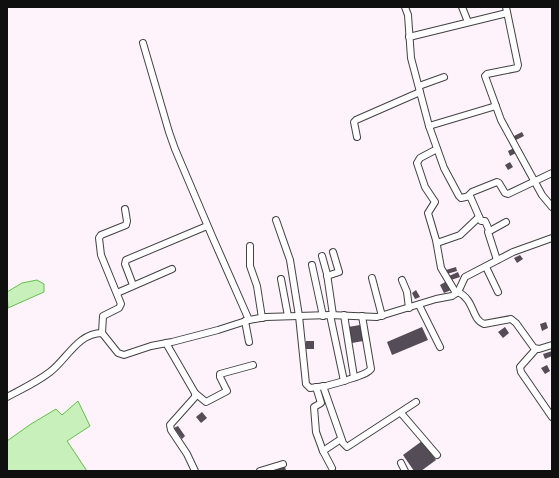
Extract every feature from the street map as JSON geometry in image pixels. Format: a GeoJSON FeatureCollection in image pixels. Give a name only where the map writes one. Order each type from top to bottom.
{"type":"FeatureCollection","features":[{"type":"Feature","properties":{"kind":"street"},"geometry":{"type":"LineString","coordinates":[[405,7],[408,15],[411,58],[429,126],[444,168],[459,196],[461,198],[497,182],[505,193],[508,194],[552,173]]}},
{"type":"Feature","properties":{"kind":"street"},"geometry":{"type":"LineString","coordinates":[[462,7],[468,22]]}},
{"type":"Feature","properties":{"kind":"street"},"geometry":{"type":"LineString","coordinates":[[409,37],[468,22],[507,10],[518,65],[517,68],[487,74],[485,76],[501,120],[534,182],[552,207]]}},
{"type":"Feature","properties":{"kind":"street"},"geometry":{"type":"LineString","coordinates":[[143,43],[169,132],[247,321],[249,342]]}},
{"type":"Feature","properties":{"kind":"street"},"geometry":{"type":"LineString","coordinates":[[357,137],[354,122],[356,120],[444,77]]}},
{"type":"Feature","properties":{"kind":"street"},"geometry":{"type":"LineString","coordinates":[[429,126],[496,106]]}},
{"type":"Feature","properties":{"kind":"street"},"geometry":{"type":"LineString","coordinates":[[438,149],[417,161],[425,187],[435,202],[428,212],[441,268],[457,293],[467,298],[476,316],[481,322],[484,324],[508,319],[513,320],[532,346],[536,349]]}},
{"type":"Feature","properties":{"kind":"street"},"geometry":{"type":"LineString","coordinates":[[469,195],[481,221],[486,221],[490,230],[488,232],[497,260]]}},
{"type":"Feature","properties":{"kind":"street"},"geometry":{"type":"LineString","coordinates":[[125,209],[128,221],[126,224],[101,235],[99,238],[102,259],[121,306],[103,316],[102,333],[120,355],[262,318],[288,316],[382,316],[436,299],[452,296],[457,293],[465,277],[513,252],[552,238]]}},
{"type":"Feature","properties":{"kind":"street"},"geometry":{"type":"LineString","coordinates":[[436,243],[460,235],[479,217]]}},
{"type":"Feature","properties":{"kind":"street"},"geometry":{"type":"LineString","coordinates":[[276,220],[290,260],[299,316],[306,384],[310,388],[344,381],[369,373],[372,368],[362,316]]}},
{"type":"Feature","properties":{"kind":"street"},"geometry":{"type":"LineString","coordinates":[[490,230],[506,222]]}},
{"type":"Feature","properties":{"kind":"street"},"geometry":{"type":"LineString","coordinates":[[133,285],[125,264],[126,260],[207,226]]}},
{"type":"Feature","properties":{"kind":"street"},"geometry":{"type":"LineString","coordinates":[[250,246],[250,266],[257,286],[262,318]]}},
{"type":"Feature","properties":{"kind":"street"},"geometry":{"type":"LineString","coordinates":[[327,276],[338,272],[333,252]]}},
{"type":"Feature","properties":{"kind":"street"},"geometry":{"type":"LineString","coordinates":[[322,256],[327,276],[332,316],[344,381]]}},
{"type":"Feature","properties":{"kind":"street"},"geometry":{"type":"LineString","coordinates":[[312,265],[323,316]]}},
{"type":"Feature","properties":{"kind":"street"},"geometry":{"type":"LineString","coordinates":[[486,267],[498,292]]}},
{"type":"Feature","properties":{"kind":"street"},"geometry":{"type":"LineString","coordinates":[[117,293],[172,269]]}},
{"type":"Feature","properties":{"kind":"street"},"geometry":{"type":"LineString","coordinates":[[372,278],[382,316]]}},
{"type":"Feature","properties":{"kind":"street"},"geometry":{"type":"LineString","coordinates":[[281,279],[288,316]]}},
{"type":"Feature","properties":{"kind":"street"},"geometry":{"type":"LineString","coordinates":[[402,280],[408,294],[409,308]]}},
{"type":"Feature","properties":{"kind":"street"},"geometry":{"type":"LineString","coordinates":[[418,305],[440,347]]}},
{"type":"Feature","properties":{"kind":"street"},"geometry":{"type":"LineString","coordinates":[[344,316],[354,377]]}},
{"type":"Feature","properties":{"kind":"street"},"geometry":{"type":"LineString","coordinates":[[7,397],[27,387],[51,371],[83,340],[89,336],[102,333]]}},
{"type":"Feature","properties":{"kind":"street"},"geometry":{"type":"LineString","coordinates":[[166,343],[195,393],[206,402],[227,391],[220,374],[253,365]]}},
{"type":"Feature","properties":{"kind":"street"},"geometry":{"type":"LineString","coordinates":[[552,345],[536,349],[520,367],[521,372],[552,417]]}},
{"type":"Feature","properties":{"kind":"street"},"geometry":{"type":"LineString","coordinates":[[320,387],[344,446],[348,447],[416,402]]}},
{"type":"Feature","properties":{"kind":"street"},"geometry":{"type":"LineString","coordinates":[[320,387],[321,403],[314,406],[314,427],[323,451],[332,468]]}},
{"type":"Feature","properties":{"kind":"street"},"geometry":{"type":"LineString","coordinates":[[195,393],[194,397],[170,425],[171,430],[187,454],[195,471]]}},
{"type":"Feature","properties":{"kind":"street"},"geometry":{"type":"LineString","coordinates":[[401,413],[437,455]]}},
{"type":"Feature","properties":{"kind":"street"},"geometry":{"type":"LineString","coordinates":[[323,451],[341,439]]}},
{"type":"Feature","properties":{"kind":"street"},"geometry":{"type":"LineString","coordinates":[[401,463],[405,471]]}},
{"type":"Feature","properties":{"kind":"street"},"geometry":{"type":"LineString","coordinates":[[260,471],[283,464]]}},
{"type":"Feature","properties":{"kind":"shaded area"},"geometry":{"type":"Polygon","coordinates":[[[37,280],[44,284],[44,292],[8,308],[7,292],[22,283],[37,280]]]}},
{"type":"Feature","properties":{"kind":"shaded area"},"geometry":{"type":"Polygon","coordinates":[[[78,401],[90,426],[67,441],[87,471],[7,471],[7,441],[56,409],[62,415],[78,401]]]}},
{"type":"Feature","properties":{"kind":"building"},"geometry":{"type":"Polygon","coordinates":[[[522,132],[524,136],[514,141],[512,137],[522,132]]]}},
{"type":"Feature","properties":{"kind":"building"},"geometry":{"type":"Polygon","coordinates":[[[514,148],[516,153],[510,156],[508,151],[514,148]]]}},
{"type":"Feature","properties":{"kind":"building"},"geometry":{"type":"Polygon","coordinates":[[[510,162],[513,167],[508,170],[505,165],[510,162]]]}},
{"type":"Feature","properties":{"kind":"building"},"geometry":{"type":"Polygon","coordinates":[[[520,255],[523,259],[517,263],[514,258],[520,255]]]}},
{"type":"Feature","properties":{"kind":"building"},"geometry":{"type":"Polygon","coordinates":[[[456,267],[457,271],[447,274],[446,270],[456,267]]]}},
{"type":"Feature","properties":{"kind":"building"},"geometry":{"type":"Polygon","coordinates":[[[458,272],[460,277],[451,280],[449,276],[458,272]]]}},
{"type":"Feature","properties":{"kind":"building"},"geometry":{"type":"Polygon","coordinates":[[[447,281],[451,290],[444,293],[440,285],[447,281]]]}},
{"type":"Feature","properties":{"kind":"building"},"geometry":{"type":"Polygon","coordinates":[[[416,290],[420,297],[415,299],[412,293],[416,290]]]}},
{"type":"Feature","properties":{"kind":"building"},"geometry":{"type":"Polygon","coordinates":[[[546,322],[548,328],[542,331],[540,324],[546,322]]]}},
{"type":"Feature","properties":{"kind":"building"},"geometry":{"type":"Polygon","coordinates":[[[360,325],[363,341],[352,343],[348,327],[360,325]]]}},
{"type":"Feature","properties":{"kind":"building"},"geometry":{"type":"Polygon","coordinates":[[[422,327],[428,340],[392,355],[387,342],[422,327]]]}},
{"type":"Feature","properties":{"kind":"building"},"geometry":{"type":"Polygon","coordinates":[[[505,327],[509,333],[503,338],[498,332],[505,327]]]}},
{"type":"Feature","properties":{"kind":"building"},"geometry":{"type":"Polygon","coordinates":[[[306,341],[314,341],[314,349],[306,349],[306,341]]]}},
{"type":"Feature","properties":{"kind":"building"},"geometry":{"type":"Polygon","coordinates":[[[552,351],[552,356],[545,359],[543,354],[552,351]]]}},
{"type":"Feature","properties":{"kind":"building"},"geometry":{"type":"Polygon","coordinates":[[[547,365],[550,371],[545,374],[541,368],[547,365]]]}},
{"type":"Feature","properties":{"kind":"building"},"geometry":{"type":"Polygon","coordinates":[[[202,412],[207,418],[201,423],[196,417],[202,412]]]}},
{"type":"Feature","properties":{"kind":"building"},"geometry":{"type":"Polygon","coordinates":[[[178,426],[185,436],[182,439],[174,428],[178,426]]]}},
{"type":"Feature","properties":{"kind":"building"},"geometry":{"type":"Polygon","coordinates":[[[422,441],[436,460],[421,471],[414,471],[403,455],[422,441]]]}},
{"type":"Feature","properties":{"kind":"building"},"geometry":{"type":"Polygon","coordinates":[[[285,466],[286,471],[272,471],[285,466]]]}}]}
